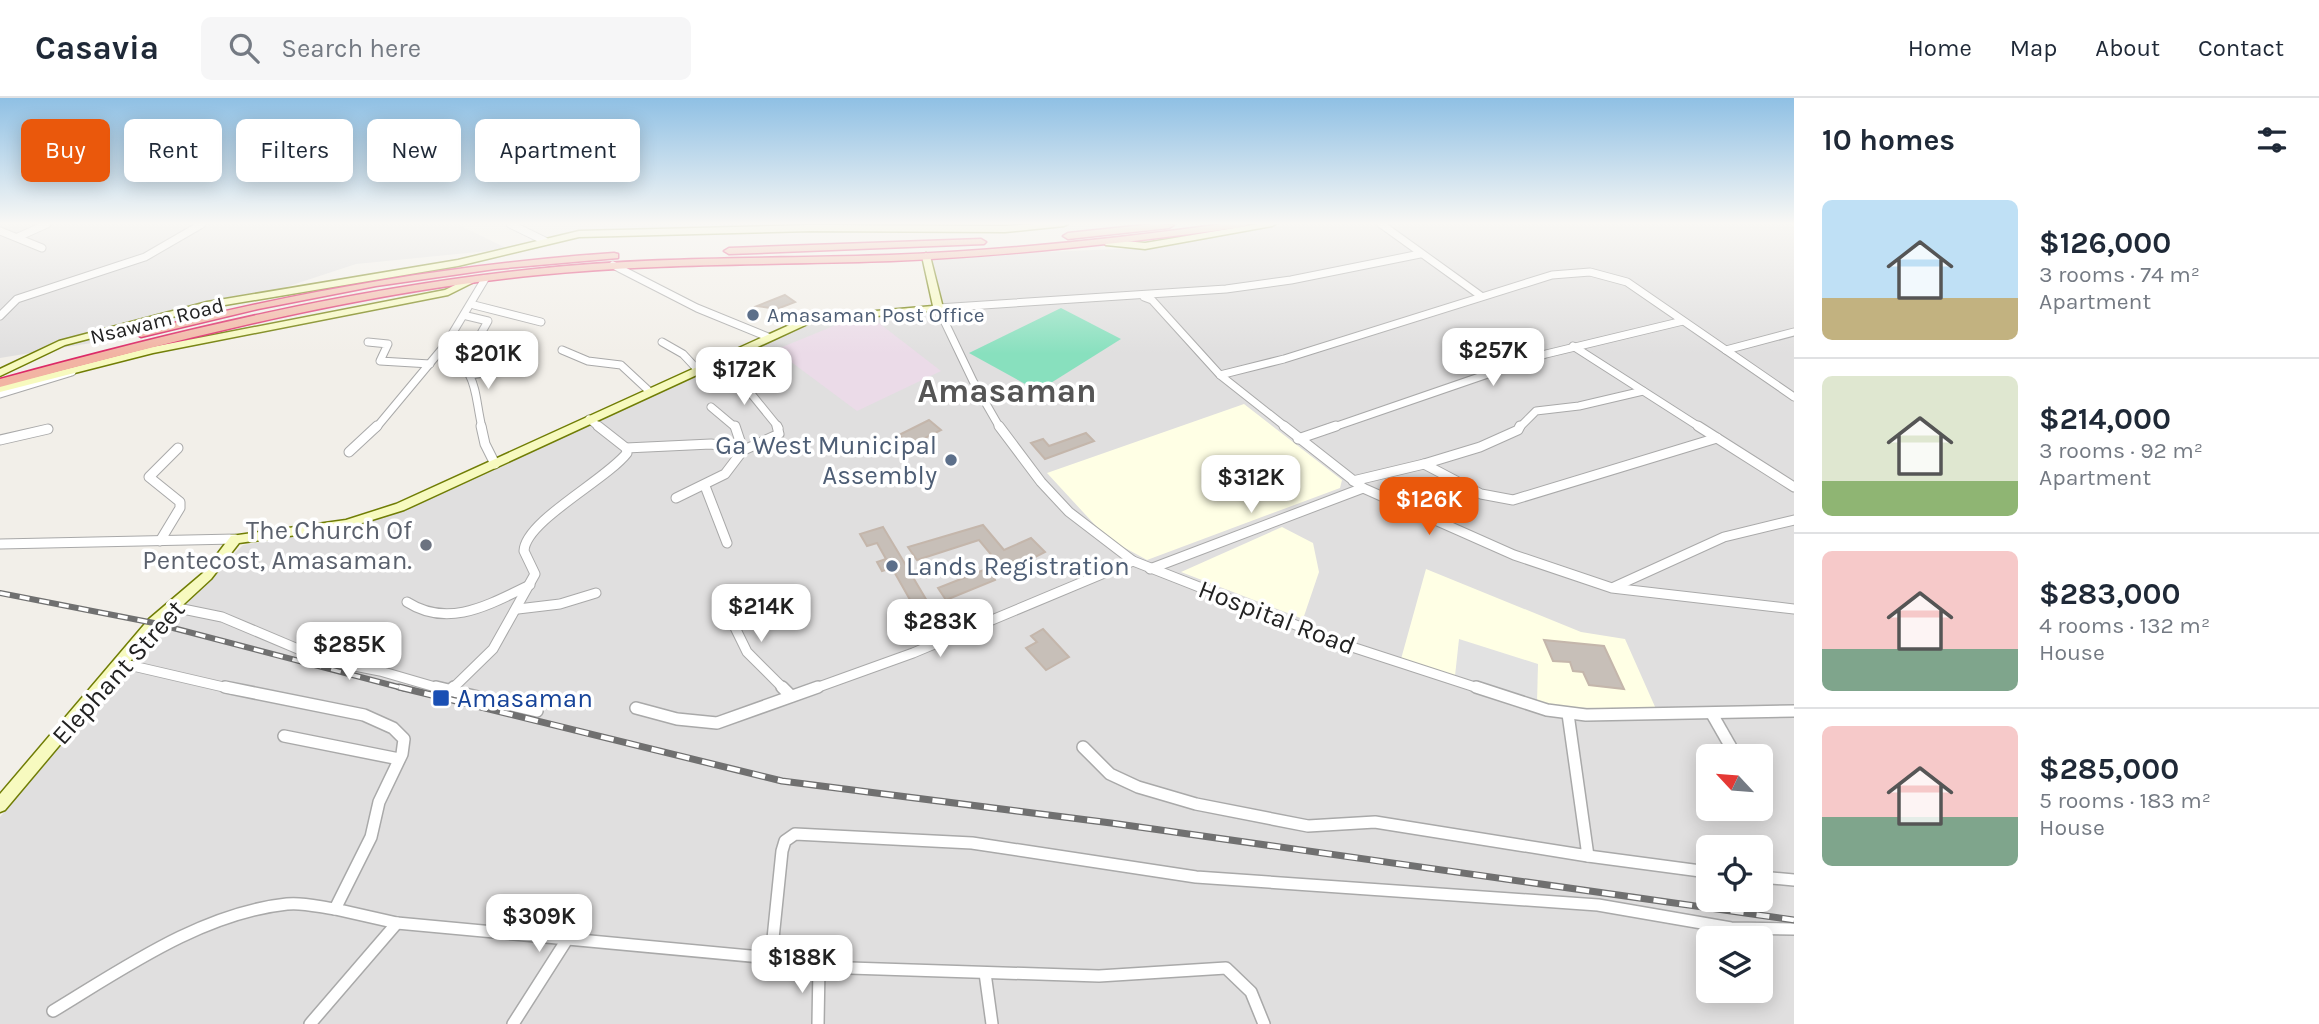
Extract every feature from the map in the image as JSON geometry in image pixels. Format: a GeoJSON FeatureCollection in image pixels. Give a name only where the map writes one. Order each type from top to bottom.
{"type":"FeatureCollection","features":[{"type":"Feature","properties":{"kind":"highway","name":"Nsawam Road"},"geometry":{"type":"LineString","coordinates":[[0,373],[279,301],[493,267]]}},
{"type":"Feature","properties":{"kind":"highway","name":"Nsawam Road"},"geometry":{"type":"LineString","coordinates":[[0,383],[93,356],[240,321],[366,296],[471,280],[593,267]]}},
{"type":"Feature","properties":{"kind":"main road"},"geometry":{"type":"LineString","coordinates":[[0,373],[62,343],[206,305],[433,267]]}},
{"type":"Feature","properties":{"kind":"main road","name":"Hospital Road"},"geometry":{"type":"LineString","coordinates":[[929,267],[938,308]]}},
{"type":"Feature","properties":{"kind":"main road"},"geometry":{"type":"LineString","coordinates":[[0,391],[80,368],[232,333],[448,292],[471,280]]}},
{"type":"Feature","properties":{"kind":"main road"},"geometry":{"type":"LineString","coordinates":[[235,539],[371,518],[810,319],[938,308]]}},
{"type":"Feature","properties":{"kind":"main road","name":"Elephant Street"},"geometry":{"type":"LineString","coordinates":[[0,805],[154,623],[207,576],[235,539]]}},
{"type":"Feature","properties":{"kind":"street"},"geometry":{"type":"LineString","coordinates":[[0,316],[17,299],[114,267]]}},
{"type":"Feature","properties":{"kind":"street"},"geometry":{"type":"LineString","coordinates":[[617,267],[688,304],[768,337]]}},
{"type":"Feature","properties":{"kind":"street"},"geometry":{"type":"LineString","coordinates":[[938,308],[1226,289],[1354,267]]}},
{"type":"Feature","properties":{"kind":"street"},"geometry":{"type":"LineString","coordinates":[[1439,267],[1481,296]]}},
{"type":"Feature","properties":{"kind":"street"},"geometry":{"type":"LineString","coordinates":[[1220,376],[1284,359],[1552,275],[1601,272],[1627,282],[1794,397]]}},
{"type":"Feature","properties":{"kind":"street"},"geometry":{"type":"LineString","coordinates":[[349,453],[386,420],[443,349],[467,316],[485,279]]}},
{"type":"Feature","properties":{"kind":"street"},"geometry":{"type":"LineString","coordinates":[[1139,295],[1152,300],[1220,376],[1353,481],[1457,534],[1612,588],[1794,609]]}},
{"type":"Feature","properties":{"kind":"street"},"geometry":{"type":"LineString","coordinates":[[474,304],[541,322]]}},
{"type":"Feature","properties":{"kind":"street","name":"Hospital Road"},"geometry":{"type":"LineString","coordinates":[[938,308],[952,341],[999,429],[1044,488],[1115,551],[1133,561],[1456,683],[1569,714],[1794,712]]}},
{"type":"Feature","properties":{"kind":"street"},"geometry":{"type":"LineString","coordinates":[[467,316],[488,321],[479,337]]}},
{"type":"Feature","properties":{"kind":"street"},"geometry":{"type":"LineString","coordinates":[[1298,439],[1573,346],[1683,321]]}},
{"type":"Feature","properties":{"kind":"street"},"geometry":{"type":"LineString","coordinates":[[1726,350],[1794,332]]}},
{"type":"Feature","properties":{"kind":"street"},"geometry":{"type":"LineString","coordinates":[[368,342],[388,344],[380,361],[430,364]]}},
{"type":"Feature","properties":{"kind":"street"},"geometry":{"type":"LineString","coordinates":[[662,342],[683,354],[697,369]]}},
{"type":"Feature","properties":{"kind":"street"},"geometry":{"type":"LineString","coordinates":[[1573,346],[1794,487]]}},
{"type":"Feature","properties":{"kind":"street"},"geometry":{"type":"LineString","coordinates":[[443,349],[465,364],[471,375],[485,444],[495,464]]}},
{"type":"Feature","properties":{"kind":"street"},"geometry":{"type":"LineString","coordinates":[[562,350],[588,361],[621,365],[649,391]]}},
{"type":"Feature","properties":{"kind":"street"},"geometry":{"type":"LineString","coordinates":[[589,419],[626,447],[741,448],[772,440],[779,434],[779,428],[722,358]]}},
{"type":"Feature","properties":{"kind":"street"},"geometry":{"type":"LineString","coordinates":[[471,375],[509,369]]}},
{"type":"Feature","properties":{"kind":"street"},"geometry":{"type":"LineString","coordinates":[[1353,481],[1480,447],[1518,430],[1522,420],[1548,406],[1575,407],[1643,391]]}},
{"type":"Feature","properties":{"kind":"street"},"geometry":{"type":"LineString","coordinates":[[676,498],[725,474],[741,448],[735,425],[711,407]]}},
{"type":"Feature","properties":{"kind":"street"},"geometry":{"type":"LineString","coordinates":[[0,440],[48,429]]}},
{"type":"Feature","properties":{"kind":"street"},"geometry":{"type":"LineString","coordinates":[[1424,464],[1481,494],[1496,499],[1513,500],[1717,438]]}},
{"type":"Feature","properties":{"kind":"street"},"geometry":{"type":"LineString","coordinates":[[450,691],[493,649],[536,574],[524,553],[525,543],[537,528],[625,458],[626,447]]}},
{"type":"Feature","properties":{"kind":"street"},"geometry":{"type":"LineString","coordinates":[[160,541],[180,508],[180,502],[149,477],[178,448]]}},
{"type":"Feature","properties":{"kind":"street"},"geometry":{"type":"LineString","coordinates":[[705,486],[710,492],[727,543]]}},
{"type":"Feature","properties":{"kind":"street"},"geometry":{"type":"LineString","coordinates":[[1150,569],[1363,488]]}},
{"type":"Feature","properties":{"kind":"street"},"geometry":{"type":"LineString","coordinates":[[1612,588],[1722,536],[1745,528],[1794,520]]}},
{"type":"Feature","properties":{"kind":"street"},"geometry":{"type":"LineString","coordinates":[[0,544],[235,539]]}},
{"type":"Feature","properties":{"kind":"street"},"geometry":{"type":"LineString","coordinates":[[636,708],[677,719],[717,723],[924,649],[1133,561]]}},
{"type":"Feature","properties":{"kind":"street"},"geometry":{"type":"LineString","coordinates":[[407,602],[417,611],[431,615],[453,615],[478,610],[530,585]]}},
{"type":"Feature","properties":{"kind":"street"},"geometry":{"type":"LineString","coordinates":[[518,609],[560,604],[596,593]]}},
{"type":"Feature","properties":{"kind":"street"},"geometry":{"type":"LineString","coordinates":[[720,597],[747,652],[790,696]]}},
{"type":"Feature","properties":{"kind":"street"},"geometry":{"type":"LineString","coordinates":[[173,607],[222,617],[324,660],[380,671],[537,711]]}},
{"type":"Feature","properties":{"kind":"street"},"geometry":{"type":"LineString","coordinates":[[120,663],[202,679],[292,703],[355,713],[396,730],[404,739],[399,759],[379,802],[371,837],[335,909]]}},
{"type":"Feature","properties":{"kind":"street"},"geometry":{"type":"LineString","coordinates":[[1569,714],[1588,856]]}},
{"type":"Feature","properties":{"kind":"street"},"geometry":{"type":"LineString","coordinates":[[1712,714],[1729,744]]}},
{"type":"Feature","properties":{"kind":"street"},"geometry":{"type":"LineString","coordinates":[[284,736],[399,759]]}},
{"type":"Feature","properties":{"kind":"street"},"geometry":{"type":"LineString","coordinates":[[1083,747],[1110,774],[1138,787],[1196,804],[1308,826],[1375,822],[1696,870]]}},
{"type":"Feature","properties":{"kind":"street"},"geometry":{"type":"LineString","coordinates":[[771,958],[782,852],[785,841],[795,834],[945,840],[1196,877],[1365,891],[1374,888],[1489,895],[1624,909],[1731,928],[1794,929]]}},
{"type":"Feature","properties":{"kind":"street"},"geometry":{"type":"LineString","coordinates":[[1773,878],[1794,880]]}},
{"type":"Feature","properties":{"kind":"street"},"geometry":{"type":"LineString","coordinates":[[53,1012],[157,950],[232,917],[288,904],[335,909],[397,923],[566,941],[771,958],[819,967],[1099,976],[1226,968],[1243,979],[1259,1004],[1264,1024]]}},
{"type":"Feature","properties":{"kind":"street"},"geometry":{"type":"LineString","coordinates":[[310,1024],[397,923]]}},
{"type":"Feature","properties":{"kind":"street"},"geometry":{"type":"LineString","coordinates":[[513,1024],[566,941]]}},
{"type":"Feature","properties":{"kind":"street"},"geometry":{"type":"LineString","coordinates":[[818,1024],[819,967]]}},
{"type":"Feature","properties":{"kind":"street"},"geometry":{"type":"LineString","coordinates":[[985,973],[992,1024]]}},
{"type":"Feature","properties":{"kind":"shaded area"},"geometry":{"type":"Polygon","coordinates":[[[0,267],[346,267],[140,335],[0,358],[0,267]]]}},
{"type":"Feature","properties":{"kind":"shaded area"},"geometry":{"type":"Polygon","coordinates":[[[933,267],[1794,267],[1794,1024],[0,1024],[0,817],[167,620],[243,545],[363,524],[396,513],[815,322],[943,310],[933,267]]]}},
{"type":"Feature","properties":{"kind":"shaded area"},"geometry":{"type":"Polygon","coordinates":[[[875,320],[941,371],[857,411],[775,350],[841,323],[875,320]]]}},
{"type":"Feature","properties":{"kind":"shaded area"},"geometry":{"type":"Polygon","coordinates":[[[1244,404],[1342,480],[1340,488],[1147,560],[1107,538],[1047,473],[1244,404]]]}},
{"type":"Feature","properties":{"kind":"shaded area"},"geometry":{"type":"Polygon","coordinates":[[[1282,527],[1313,543],[1319,572],[1303,619],[1181,572],[1282,527]]]}},
{"type":"Feature","properties":{"kind":"shaded area"},"geometry":{"type":"Polygon","coordinates":[[[1426,569],[1581,632],[1625,639],[1656,709],[1547,707],[1401,659],[1426,569]]]}},
{"type":"Feature","properties":{"kind":"shaded area"},"geometry":{"type":"Polygon","coordinates":[[[1459,639],[1538,664],[1537,703],[1455,676],[1459,639]]]}},
{"type":"Feature","properties":{"kind":"green space"},"geometry":{"type":"Polygon","coordinates":[[[1061,308],[1121,339],[1038,391],[969,353],[1061,308]]]}},
{"type":"Feature","properties":{"kind":"building"},"geometry":{"type":"Polygon","coordinates":[[[785,295],[795,302],[777,309],[757,306],[785,295]]]}},
{"type":"Feature","properties":{"kind":"building"},"geometry":{"type":"Polygon","coordinates":[[[929,420],[941,430],[911,445],[899,435],[929,420]]]}},
{"type":"Feature","properties":{"kind":"building"},"geometry":{"type":"Polygon","coordinates":[[[1086,433],[1094,441],[1045,459],[1031,443],[1043,439],[1049,446],[1086,433]]]}},
{"type":"Feature","properties":{"kind":"building"},"geometry":{"type":"Polygon","coordinates":[[[983,525],[1004,550],[1031,538],[1045,552],[994,578],[995,580],[946,600],[938,588],[999,564],[979,540],[917,560],[908,547],[983,525]]]}},
{"type":"Feature","properties":{"kind":"building","name":"Lands Registration"},"geometry":{"type":"Polygon","coordinates":[[[883,527],[927,601],[913,605],[892,568],[882,571],[877,562],[886,559],[877,543],[867,546],[860,534],[883,527]]]}},
{"type":"Feature","properties":{"kind":"building"},"geometry":{"type":"Polygon","coordinates":[[[1043,629],[1069,657],[1046,670],[1026,648],[1037,642],[1031,636],[1043,629]]]}},
{"type":"Feature","properties":{"kind":"building"},"geometry":{"type":"Polygon","coordinates":[[[1544,640],[1604,646],[1624,689],[1589,685],[1583,672],[1573,671],[1570,662],[1553,661],[1544,640]]]}},
{"type":"Feature","properties":{"kind":"railway"},"geometry":{"type":"LineString","coordinates":[[0,593],[154,623],[406,689]]}},
{"type":"Feature","properties":{"kind":"railway"},"geometry":{"type":"LineString","coordinates":[[399,687],[782,781],[1111,823],[1794,920]]}},
{"type":"Feature","properties":{"kind":"place","name":"Amasaman Post Office"},"geometry":{"type":"Point","coordinates":[753,315]}},
{"type":"Feature","properties":{"kind":"place","name":"Ga West Municipal Assembly"},"geometry":{"type":"Point","coordinates":[951,460]}},
{"type":"Feature","properties":{"kind":"place","name":"The Church Of Pentecost, Amasaman."},"geometry":{"type":"Point","coordinates":[426,545]}},
{"type":"Feature","properties":{"kind":"place","name":"Lands Registration"},"geometry":{"type":"Point","coordinates":[892,566]}},
{"type":"Feature","properties":{"kind":"place","name":"Amasaman"},"geometry":{"type":"Point","coordinates":[441,698]}},
{"type":"Feature","properties":{"kind":"district","name":"Amasaman"},"geometry":{"type":"Point","coordinates":[1007,390]}}]}
